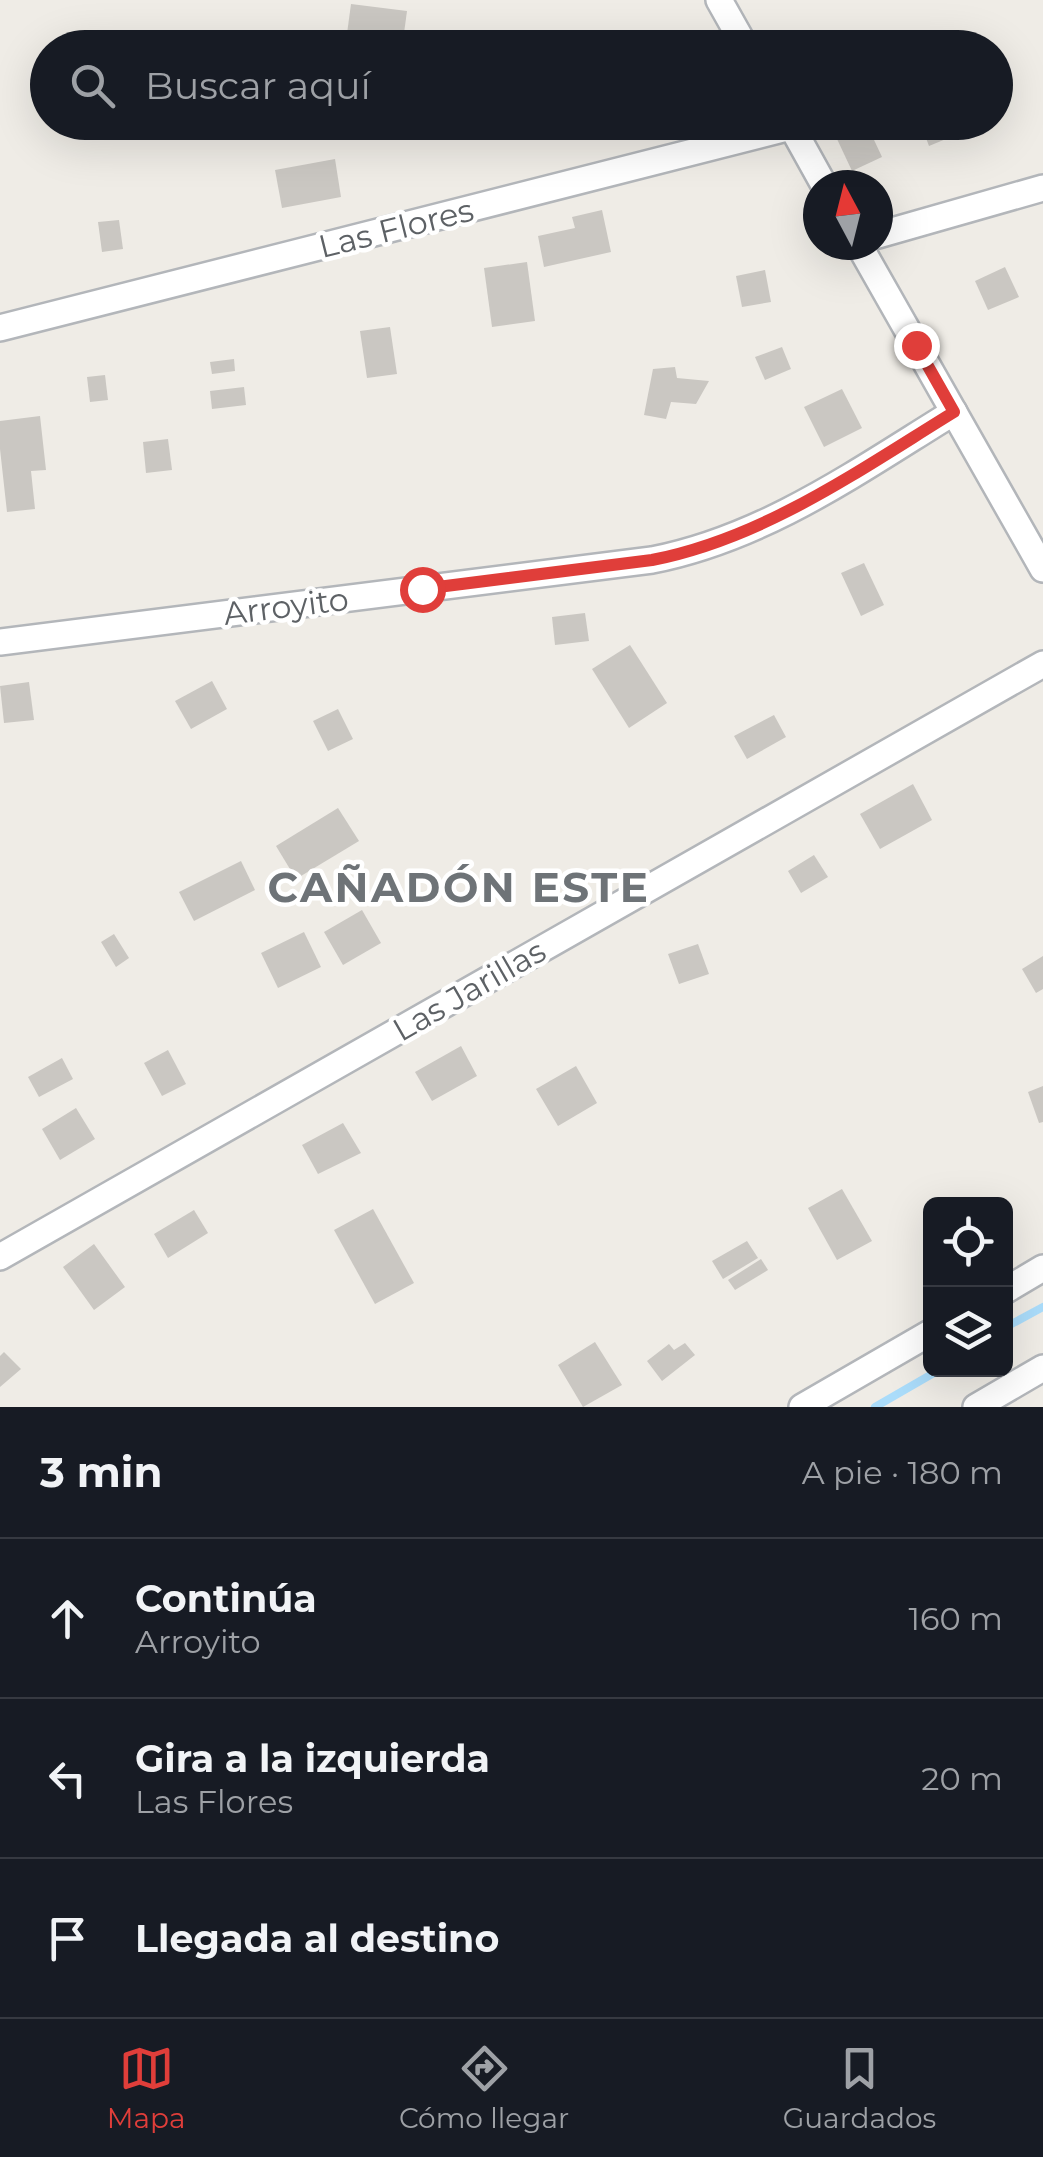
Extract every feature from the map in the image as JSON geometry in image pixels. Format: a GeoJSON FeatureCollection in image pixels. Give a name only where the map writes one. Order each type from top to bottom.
{"type":"FeatureCollection","features":[{"type":"Feature","properties":{"kind":"street"},"geometry":{"type":"LineString","coordinates":[[719,0],[736,30]]}},
{"type":"Feature","properties":{"kind":"street","name":"Las Flores"},"geometry":{"type":"LineString","coordinates":[[0,328],[732,140]]}},
{"type":"Feature","properties":{"kind":"street","name":"Las Flores"},"geometry":{"type":"LineString","coordinates":[[798,140],[816,170]]}},
{"type":"Feature","properties":{"kind":"street"},"geometry":{"type":"LineString","coordinates":[[893,231],[1043,188]]}},
{"type":"Feature","properties":{"kind":"street"},"geometry":{"type":"LineString","coordinates":[[868,260],[1043,568]]}},
{"type":"Feature","properties":{"kind":"street","name":"Arroyito"},"geometry":{"type":"LineString","coordinates":[[0,642],[680,555],[739,535],[790,510],[954,412]]}},
{"type":"Feature","properties":{"kind":"street","name":"Las Jarillas"},"geometry":{"type":"LineString","coordinates":[[0,1257],[1043,664]]}},
{"type":"Feature","properties":{"kind":"street"},"geometry":{"type":"LineString","coordinates":[[1011,1287],[1043,1268]]}},
{"type":"Feature","properties":{"kind":"street"},"geometry":{"type":"LineString","coordinates":[[802,1407],[923,1337]]}},
{"type":"Feature","properties":{"kind":"street"},"geometry":{"type":"LineString","coordinates":[[976,1407],[1043,1368]]}},
{"type":"Feature","properties":{"kind":"building"},"geometry":{"type":"Polygon","coordinates":[[[351,4],[407,11],[404,30],[347,30],[351,4]]]}},
{"type":"Feature","properties":{"kind":"building"},"geometry":{"type":"Polygon","coordinates":[[[837,140],[874,140],[882,157],[852,170],[837,140]]]}},
{"type":"Feature","properties":{"kind":"building"},"geometry":{"type":"Polygon","coordinates":[[[335,159],[341,197],[282,208],[275,170],[335,159]]]}},
{"type":"Feature","properties":{"kind":"building"},"geometry":{"type":"Polygon","coordinates":[[[602,210],[611,252],[544,267],[538,236],[575,228],[572,217],[602,210]]]}},
{"type":"Feature","properties":{"kind":"building"},"geometry":{"type":"Polygon","coordinates":[[[119,220],[123,249],[102,252],[98,222],[119,220]]]}},
{"type":"Feature","properties":{"kind":"building"},"geometry":{"type":"Polygon","coordinates":[[[527,262],[535,321],[492,327],[484,268],[527,262]]]}},
{"type":"Feature","properties":{"kind":"building"},"geometry":{"type":"Polygon","coordinates":[[[1005,267],[1019,297],[988,310],[975,281],[1005,267]]]}},
{"type":"Feature","properties":{"kind":"building"},"geometry":{"type":"Polygon","coordinates":[[[765,270],[771,302],[742,307],[736,276],[765,270]]]}},
{"type":"Feature","properties":{"kind":"building"},"geometry":{"type":"Polygon","coordinates":[[[390,327],[397,374],[367,378],[360,331],[390,327]]]}},
{"type":"Feature","properties":{"kind":"building"},"geometry":{"type":"Polygon","coordinates":[[[782,347],[791,369],[765,380],[755,357],[782,347]]]}},
{"type":"Feature","properties":{"kind":"building"},"geometry":{"type":"Polygon","coordinates":[[[234,359],[235,371],[212,374],[210,362],[234,359]]]}},
{"type":"Feature","properties":{"kind":"building"},"geometry":{"type":"Polygon","coordinates":[[[675,367],[677,378],[709,381],[696,404],[671,402],[666,419],[644,415],[653,369],[675,367]]]}},
{"type":"Feature","properties":{"kind":"building"},"geometry":{"type":"Polygon","coordinates":[[[105,375],[108,400],[90,402],[87,377],[105,375]]]}},
{"type":"Feature","properties":{"kind":"building"},"geometry":{"type":"Polygon","coordinates":[[[244,387],[246,405],[212,409],[210,391],[244,387]]]}},
{"type":"Feature","properties":{"kind":"building"},"geometry":{"type":"Polygon","coordinates":[[[842,389],[862,428],[824,447],[804,407],[842,389]]]}},
{"type":"Feature","properties":{"kind":"building"},"geometry":{"type":"Polygon","coordinates":[[[40,416],[46,470],[31,471],[35,509],[7,512],[0,421],[40,416]]]}},
{"type":"Feature","properties":{"kind":"building"},"geometry":{"type":"Polygon","coordinates":[[[168,439],[172,470],[146,473],[143,442],[168,439]]]}},
{"type":"Feature","properties":{"kind":"building"},"geometry":{"type":"Polygon","coordinates":[[[864,563],[884,605],[861,616],[841,573],[864,563]]]}},
{"type":"Feature","properties":{"kind":"building"},"geometry":{"type":"Polygon","coordinates":[[[585,613],[589,641],[555,645],[552,617],[585,613]]]}},
{"type":"Feature","properties":{"kind":"building"},"geometry":{"type":"Polygon","coordinates":[[[630,645],[667,703],[629,728],[592,669],[630,645]]]}},
{"type":"Feature","properties":{"kind":"building"},"geometry":{"type":"Polygon","coordinates":[[[212,681],[227,709],[191,729],[175,701],[212,681]]]}},
{"type":"Feature","properties":{"kind":"building"},"geometry":{"type":"Polygon","coordinates":[[[29,682],[34,720],[4,723],[0,686],[29,682]]]}},
{"type":"Feature","properties":{"kind":"building"},"geometry":{"type":"Polygon","coordinates":[[[338,709],[353,739],[328,751],[313,721],[338,709]]]}},
{"type":"Feature","properties":{"kind":"building"},"geometry":{"type":"Polygon","coordinates":[[[774,715],[786,737],[747,759],[734,736],[774,715]]]}},
{"type":"Feature","properties":{"kind":"building"},"geometry":{"type":"Polygon","coordinates":[[[913,784],[932,820],[880,849],[860,814],[913,784]]]}},
{"type":"Feature","properties":{"kind":"building"},"geometry":{"type":"Polygon","coordinates":[[[338,808],[359,841],[296,879],[276,846],[338,808]]]}},
{"type":"Feature","properties":{"kind":"building"},"geometry":{"type":"Polygon","coordinates":[[[814,855],[828,877],[801,893],[788,871],[814,855]]]}},
{"type":"Feature","properties":{"kind":"building"},"geometry":{"type":"Polygon","coordinates":[[[241,861],[255,890],[194,921],[179,892],[241,861]]]}},
{"type":"Feature","properties":{"kind":"building"},"geometry":{"type":"Polygon","coordinates":[[[362,910],[381,943],[343,965],[324,932],[362,910]]]}},
{"type":"Feature","properties":{"kind":"building"},"geometry":{"type":"Polygon","coordinates":[[[304,932],[321,967],[278,988],[261,953],[304,932]]]}},
{"type":"Feature","properties":{"kind":"building"},"geometry":{"type":"Polygon","coordinates":[[[114,934],[129,958],[116,967],[101,942],[114,934]]]}},
{"type":"Feature","properties":{"kind":"building"},"geometry":{"type":"Polygon","coordinates":[[[698,944],[709,974],[679,984],[668,954],[698,944]]]}},
{"type":"Feature","properties":{"kind":"building"},"geometry":{"type":"Polygon","coordinates":[[[1043,956],[1043,989],[1036,993],[1022,969],[1043,956]]]}},
{"type":"Feature","properties":{"kind":"building"},"geometry":{"type":"Polygon","coordinates":[[[461,1046],[477,1076],[432,1101],[415,1072],[461,1046]]]}},
{"type":"Feature","properties":{"kind":"building"},"geometry":{"type":"Polygon","coordinates":[[[168,1050],[186,1084],[162,1096],[144,1063],[168,1050]]]}},
{"type":"Feature","properties":{"kind":"building"},"geometry":{"type":"Polygon","coordinates":[[[62,1058],[73,1079],[39,1097],[28,1077],[62,1058]]]}},
{"type":"Feature","properties":{"kind":"building"},"geometry":{"type":"Polygon","coordinates":[[[576,1066],[597,1103],[558,1126],[536,1089],[576,1066]]]}},
{"type":"Feature","properties":{"kind":"building"},"geometry":{"type":"Polygon","coordinates":[[[1043,1086],[1043,1122],[1039,1123],[1028,1092],[1043,1086]]]}},
{"type":"Feature","properties":{"kind":"building"},"geometry":{"type":"Polygon","coordinates":[[[76,1108],[95,1139],[60,1160],[42,1129],[76,1108]]]}},
{"type":"Feature","properties":{"kind":"building"},"geometry":{"type":"Polygon","coordinates":[[[343,1123],[361,1153],[318,1174],[302,1145],[343,1123]]]}},
{"type":"Feature","properties":{"kind":"building"},"geometry":{"type":"Polygon","coordinates":[[[842,1189],[872,1241],[837,1260],[808,1208],[842,1189]]]}},
{"type":"Feature","properties":{"kind":"building"},"geometry":{"type":"Polygon","coordinates":[[[373,1209],[414,1283],[375,1304],[334,1230],[373,1209]]]}},
{"type":"Feature","properties":{"kind":"building"},"geometry":{"type":"Polygon","coordinates":[[[194,1210],[208,1233],[168,1258],[154,1234],[194,1210]]]}},
{"type":"Feature","properties":{"kind":"building"},"geometry":{"type":"Polygon","coordinates":[[[747,1241],[758,1258],[723,1279],[712,1261],[747,1241]]]}},
{"type":"Feature","properties":{"kind":"building"},"geometry":{"type":"Polygon","coordinates":[[[94,1244],[125,1287],[94,1310],[63,1267],[94,1244]]]}},
{"type":"Feature","properties":{"kind":"building"},"geometry":{"type":"Polygon","coordinates":[[[761,1259],[768,1270],[735,1290],[728,1280],[761,1259]]]}},
{"type":"Feature","properties":{"kind":"building"},"geometry":{"type":"Polygon","coordinates":[[[595,1342],[622,1385],[583,1407],[558,1365],[595,1342]]]}},
{"type":"Feature","properties":{"kind":"building"},"geometry":{"type":"Polygon","coordinates":[[[685,1343],[695,1355],[662,1381],[647,1361],[669,1344],[674,1350],[685,1343]]]}},
{"type":"Feature","properties":{"kind":"building"},"geometry":{"type":"Polygon","coordinates":[[[4,1352],[21,1369],[0,1387],[0,1356],[4,1352]]]}},
{"type":"Feature","properties":{"kind":"waterway"},"geometry":{"type":"LineString","coordinates":[[1013,1323],[1043,1307]]}},
{"type":"Feature","properties":{"kind":"waterway"},"geometry":{"type":"LineString","coordinates":[[875,1407],[927,1377]]}},
{"type":"Feature","properties":{"kind":"district","name":"CAÑADÓN ESTE"},"geometry":{"type":"Point","coordinates":[459,887]}},
{"type":"Feature","properties":{"kind":"route"},"geometry":{"type":"LineString","coordinates":[[422,589],[680,555],[773,519],[954,412],[916,345]]}}]}
